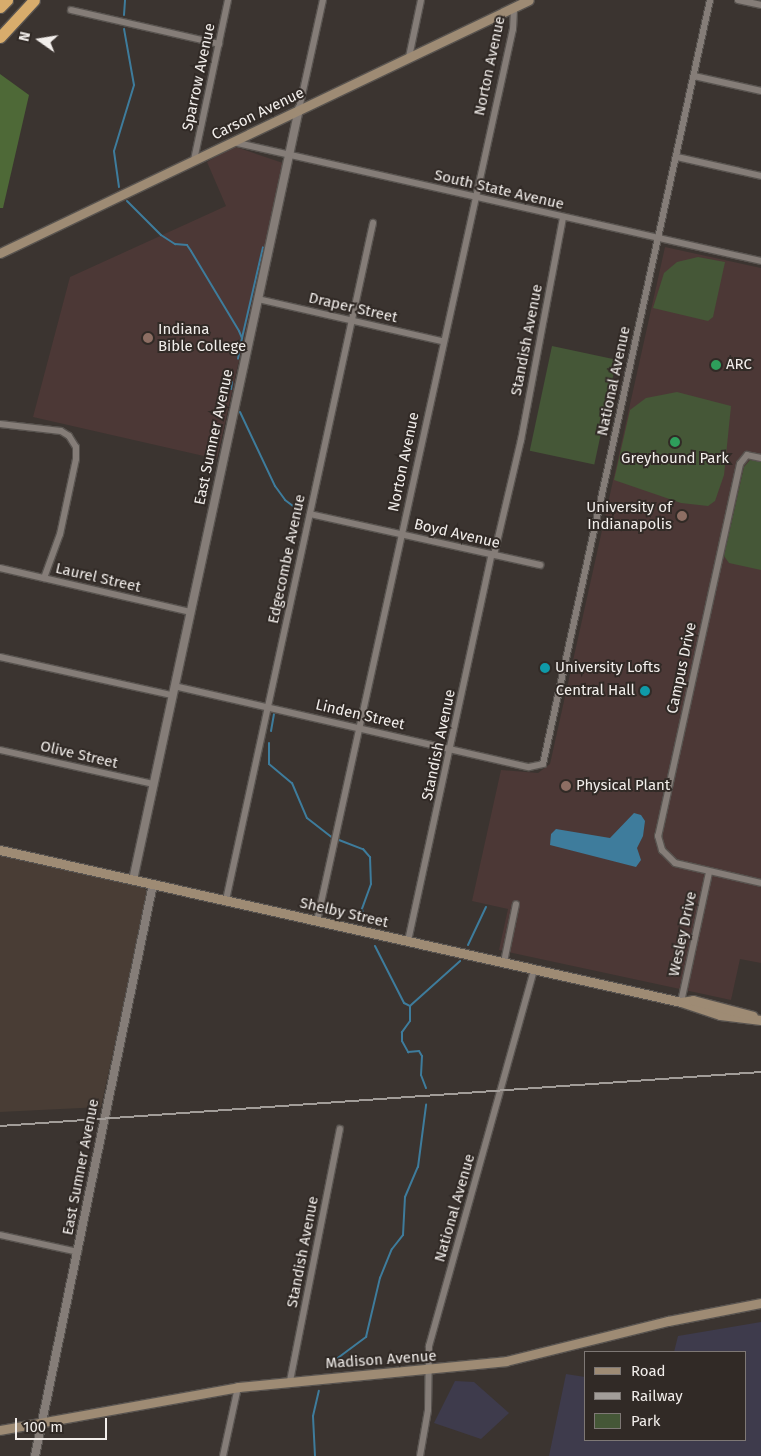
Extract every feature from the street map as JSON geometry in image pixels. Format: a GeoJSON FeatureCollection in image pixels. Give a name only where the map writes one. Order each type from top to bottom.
{"type":"FeatureCollection","features":[{"type":"Feature","properties":{"kind":"highway"},"geometry":{"type":"LineString","coordinates":[[0,7],[7,0]]}},
{"type":"Feature","properties":{"kind":"highway"},"geometry":{"type":"LineString","coordinates":[[0,36],[34,0]]}},
{"type":"Feature","properties":{"kind":"main road","name":"Carson Avenue"},"geometry":{"type":"LineString","coordinates":[[0,253],[529,0]]}},
{"type":"Feature","properties":{"kind":"main road","name":"Shelby Street"},"geometry":{"type":"LineString","coordinates":[[0,850],[681,1002],[720,1015],[761,1019]]}},
{"type":"Feature","properties":{"kind":"main road","name":"Madison Avenue"},"geometry":{"type":"LineString","coordinates":[[0,1430],[238,1387],[428,1370],[510,1360],[668,1321],[761,1303]]}},
{"type":"Feature","properties":{"kind":"street","name":"Sparrow Avenue"},"geometry":{"type":"LineString","coordinates":[[194,160],[228,0]]}},
{"type":"Feature","properties":{"kind":"street","name":"East Sumner Avenue"},"geometry":{"type":"LineString","coordinates":[[133,880],[323,0]]}},
{"type":"Feature","properties":{"kind":"street"},"geometry":{"type":"LineString","coordinates":[[409,57],[421,0]]}},
{"type":"Feature","properties":{"kind":"street","name":"National Avenue"},"geometry":{"type":"LineString","coordinates":[[541,766],[546,758],[710,0]]}},
{"type":"Feature","properties":{"kind":"street"},"geometry":{"type":"LineString","coordinates":[[738,0],[761,5]]}},
{"type":"Feature","properties":{"kind":"street","name":"Norton Avenue"},"geometry":{"type":"LineString","coordinates":[[317,921],[473,198],[513,29],[514,7]]}},
{"type":"Feature","properties":{"kind":"street"},"geometry":{"type":"LineString","coordinates":[[71,10],[219,44]]}},
{"type":"Feature","properties":{"kind":"street"},"geometry":{"type":"LineString","coordinates":[[694,76],[761,91]]}},
{"type":"Feature","properties":{"kind":"street","name":"South State Avenue"},"geometry":{"type":"LineString","coordinates":[[232,142],[473,198],[761,261]]}},
{"type":"Feature","properties":{"kind":"street"},"geometry":{"type":"LineString","coordinates":[[677,157],[761,176]]}},
{"type":"Feature","properties":{"kind":"street","name":"Standish Avenue"},"geometry":{"type":"LineString","coordinates":[[408,941],[452,749],[493,554],[521,440],[563,218]]}},
{"type":"Feature","properties":{"kind":"street","name":"Edgecombe Avenue"},"geometry":{"type":"LineString","coordinates":[[226,900],[373,223]]}},
{"type":"Feature","properties":{"kind":"street","name":"Draper Street"},"geometry":{"type":"LineString","coordinates":[[258,299],[442,341]]}},
{"type":"Feature","properties":{"kind":"street"},"geometry":{"type":"LineString","coordinates":[[0,424],[61,431],[71,438],[76,449],[60,534],[44,578]]}},
{"type":"Feature","properties":{"kind":"street","name":"Campus Drive"},"geometry":{"type":"LineString","coordinates":[[709,872],[671,860],[661,847],[659,831],[740,464],[747,455],[761,458]]}},
{"type":"Feature","properties":{"kind":"street","name":"Boyd Avenue"},"geometry":{"type":"LineString","coordinates":[[310,514],[540,565]]}},
{"type":"Feature","properties":{"kind":"street","name":"Laurel Street"},"geometry":{"type":"LineString","coordinates":[[0,568],[190,612]]}},
{"type":"Feature","properties":{"kind":"street"},"geometry":{"type":"LineString","coordinates":[[0,657],[172,694]]}},
{"type":"Feature","properties":{"kind":"street","name":"Linden Street"},"geometry":{"type":"LineString","coordinates":[[174,686],[528,767],[541,766]]}},
{"type":"Feature","properties":{"kind":"street","name":"Olive Street"},"geometry":{"type":"LineString","coordinates":[[0,750],[153,784]]}},
{"type":"Feature","properties":{"kind":"street"},"geometry":{"type":"LineString","coordinates":[[709,872],[761,883]]}},
{"type":"Feature","properties":{"kind":"street","name":"Wesley Drive"},"geometry":{"type":"LineString","coordinates":[[681,1002],[709,872]]}},
{"type":"Feature","properties":{"kind":"street","name":"East Sumner Avenue"},"geometry":{"type":"LineString","coordinates":[[35,1456],[154,884]]}},
{"type":"Feature","properties":{"kind":"street"},"geometry":{"type":"LineString","coordinates":[[504,962],[516,904]]}},
{"type":"Feature","properties":{"kind":"street","name":"National Avenue"},"geometry":{"type":"LineString","coordinates":[[420,1456],[428,1410],[428,1370],[432,1334],[534,969]]}},
{"type":"Feature","properties":{"kind":"street","name":"Standish Avenue"},"geometry":{"type":"LineString","coordinates":[[290,1381],[340,1129]]}},
{"type":"Feature","properties":{"kind":"street"},"geometry":{"type":"LineString","coordinates":[[0,1235],[78,1252]]}},
{"type":"Feature","properties":{"kind":"street"},"geometry":{"type":"LineString","coordinates":[[223,1456],[238,1387]]}},
{"type":"Feature","properties":{"kind":"shaded area"},"geometry":{"type":"Polygon","coordinates":[[[233,146],[283,163],[217,459],[33,417],[70,277],[226,206],[207,162],[233,146]]]}},
{"type":"Feature","properties":{"kind":"shaded area","name":"University of Indianapolis"},"geometry":{"type":"Polygon","coordinates":[[[665,247],[761,268],[761,963],[740,959],[731,1000],[499,950],[508,909],[472,901],[501,770],[538,773],[550,764],[665,247]]]}},
{"type":"Feature","properties":{"kind":"shaded area"},"geometry":{"type":"Polygon","coordinates":[[[0,856],[143,887],[148,892],[101,1107],[0,1112],[0,856]]]}},
{"type":"Feature","properties":{"kind":"shaded area"},"geometry":{"type":"Polygon","coordinates":[[[761,1322],[761,1456],[549,1456],[566,1374],[584,1377],[584,1441],[746,1441],[746,1351],[674,1351],[678,1336],[761,1322]]]}},
{"type":"Feature","properties":{"kind":"shaded area"},"geometry":{"type":"Polygon","coordinates":[[[455,1381],[474,1382],[509,1413],[481,1439],[434,1423],[455,1381]]]}},
{"type":"Feature","properties":{"kind":"green space"},"geometry":{"type":"Polygon","coordinates":[[[0,74],[29,95],[3,208],[0,208],[0,74]]]}},
{"type":"Feature","properties":{"kind":"green space"},"geometry":{"type":"Polygon","coordinates":[[[698,257],[725,262],[713,317],[708,321],[653,308],[664,273],[677,262],[698,257]]]}},
{"type":"Feature","properties":{"kind":"green space"},"geometry":{"type":"Polygon","coordinates":[[[552,346],[617,360],[594,464],[530,451],[552,346]]]}},
{"type":"Feature","properties":{"kind":"green space","name":"Greyhound Park"},"geometry":{"type":"Polygon","coordinates":[[[677,392],[731,406],[724,475],[715,501],[708,506],[681,503],[614,480],[630,410],[646,398],[677,392]]]}},
{"type":"Feature","properties":{"kind":"green space"},"geometry":{"type":"Polygon","coordinates":[[[750,460],[761,462],[761,570],[729,563],[724,556],[744,467],[750,460]]]}},
{"type":"Feature","properties":{"kind":"water"},"geometry":{"type":"Polygon","coordinates":[[[634,813],[641,815],[645,821],[643,836],[637,848],[641,860],[636,867],[550,845],[551,834],[556,829],[610,838],[634,813]]]}},
{"type":"Feature","properties":{"kind":"waterway"},"geometry":{"type":"LineString","coordinates":[[124,15],[125,0]]}},
{"type":"Feature","properties":{"kind":"waterway"},"geometry":{"type":"LineString","coordinates":[[119,187],[114,151],[134,85],[124,29]]}},
{"type":"Feature","properties":{"kind":"waterway"},"geometry":{"type":"LineString","coordinates":[[127,201],[161,235],[175,244],[187,245],[239,331],[242,338],[238,359]]}},
{"type":"Feature","properties":{"kind":"waterway"},"geometry":{"type":"LineString","coordinates":[[242,338],[263,247]]}},
{"type":"Feature","properties":{"kind":"waterway"},"geometry":{"type":"LineString","coordinates":[[231,389],[232,382]]}},
{"type":"Feature","properties":{"kind":"waterway"},"geometry":{"type":"LineString","coordinates":[[240,412],[275,486],[285,500],[301,512]]}},
{"type":"Feature","properties":{"kind":"waterway"},"geometry":{"type":"LineString","coordinates":[[271,731],[274,714]]}},
{"type":"Feature","properties":{"kind":"waterway"},"geometry":{"type":"LineString","coordinates":[[269,743],[269,764],[292,783],[307,818],[331,837]]}},
{"type":"Feature","properties":{"kind":"waterway"},"geometry":{"type":"LineString","coordinates":[[339,840],[363,849],[370,857],[371,884],[362,909],[364,919]]}},
{"type":"Feature","properties":{"kind":"waterway"},"geometry":{"type":"LineString","coordinates":[[468,945],[486,907]]}},
{"type":"Feature","properties":{"kind":"waterway"},"geometry":{"type":"LineString","coordinates":[[375,946],[404,1003],[410,1006]]}},
{"type":"Feature","properties":{"kind":"waterway"},"geometry":{"type":"LineString","coordinates":[[411,1005],[460,961]]}},
{"type":"Feature","properties":{"kind":"waterway"},"geometry":{"type":"LineString","coordinates":[[410,1006],[410,1021],[402,1032],[402,1041],[408,1052],[419,1051],[422,1056],[421,1075],[426,1088]]}},
{"type":"Feature","properties":{"kind":"waterway"},"geometry":{"type":"LineString","coordinates":[[331,1363],[366,1337],[380,1278],[392,1249],[403,1235],[405,1197],[418,1167],[426,1105]]}},
{"type":"Feature","properties":{"kind":"waterway"},"geometry":{"type":"LineString","coordinates":[[315,1456],[313,1416],[319,1391]]}},
{"type":"Feature","properties":{"kind":"railway"},"geometry":{"type":"LineString","coordinates":[[0,1126],[761,1072]]}},
{"type":"Feature","properties":{"kind":"place","name":"Indiana Bible College"},"geometry":{"type":"Point","coordinates":[148,338]}},
{"type":"Feature","properties":{"kind":"place","name":"ARC"},"geometry":{"type":"Point","coordinates":[716,365]}},
{"type":"Feature","properties":{"kind":"place","name":"Greyhound Park"},"geometry":{"type":"Point","coordinates":[675,442]}},
{"type":"Feature","properties":{"kind":"place","name":"University of Indianapolis"},"geometry":{"type":"Point","coordinates":[682,516]}},
{"type":"Feature","properties":{"kind":"place","name":"University Lofts"},"geometry":{"type":"Point","coordinates":[545,668]}},
{"type":"Feature","properties":{"kind":"place","name":"Central Hall"},"geometry":{"type":"Point","coordinates":[645,691]}},
{"type":"Feature","properties":{"kind":"place","name":"Physical Plant"},"geometry":{"type":"Point","coordinates":[566,786]}}]}
